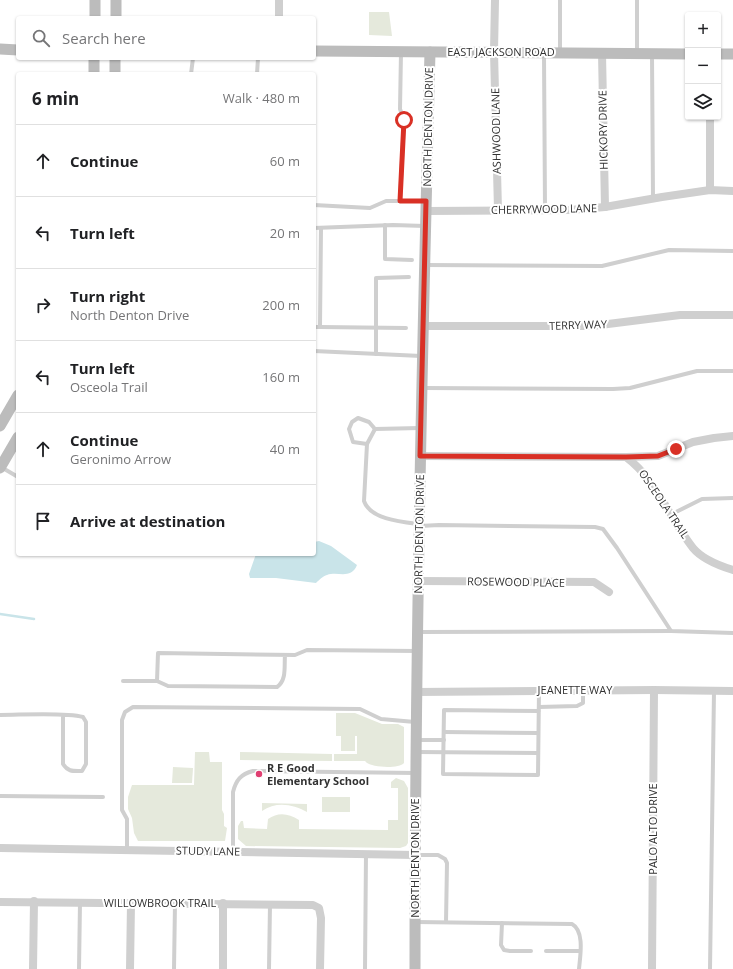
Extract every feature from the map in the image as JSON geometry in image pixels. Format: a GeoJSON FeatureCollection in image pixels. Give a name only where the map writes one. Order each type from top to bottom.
{"type":"FeatureCollection","features":[{"type":"Feature","properties":{"kind":"street"},"geometry":{"type":"LineString","coordinates":[[95,0],[95,16]]}},
{"type":"Feature","properties":{"kind":"street"},"geometry":{"type":"LineString","coordinates":[[116,0],[116,16]]}},
{"type":"Feature","properties":{"kind":"street"},"geometry":{"type":"LineString","coordinates":[[279,0],[279,16]]}},
{"type":"Feature","properties":{"kind":"street","name":"ASHWOOD LANE"},"geometry":{"type":"LineString","coordinates":[[495,0],[494,52],[498,210]]}},
{"type":"Feature","properties":{"kind":"street"},"geometry":{"type":"LineString","coordinates":[[0,50],[16,50]]}},
{"type":"Feature","properties":{"kind":"street","name":"EAST JACKSON ROAD"},"geometry":{"type":"LineString","coordinates":[[316,51],[685,54]]}},
{"type":"Feature","properties":{"kind":"street","name":"NORTH DENTON DRIVE"},"geometry":{"type":"LineString","coordinates":[[415,969],[416,692],[420,525],[422,326],[430,52]]}},
{"type":"Feature","properties":{"kind":"street","name":"HICKORY DRIVE"},"geometry":{"type":"LineString","coordinates":[[602,53],[605,207]]}},
{"type":"Feature","properties":{"kind":"street"},"geometry":{"type":"LineString","coordinates":[[721,54],[733,54]]}},
{"type":"Feature","properties":{"kind":"street"},"geometry":{"type":"LineString","coordinates":[[94,60],[94,72]]}},
{"type":"Feature","properties":{"kind":"street"},"geometry":{"type":"LineString","coordinates":[[115,60],[115,72]]}},
{"type":"Feature","properties":{"kind":"street"},"geometry":{"type":"LineString","coordinates":[[710,120],[710,190]]}},
{"type":"Feature","properties":{"kind":"street","name":"CHERRYWOOD LANE"},"geometry":{"type":"LineString","coordinates":[[426,206],[498,210],[545,210],[605,207],[710,190],[733,191]]}},
{"type":"Feature","properties":{"kind":"street","name":"TERRY WAY"},"geometry":{"type":"LineString","coordinates":[[422,326],[592,326],[680,315],[733,314]]}},
{"type":"Feature","properties":{"kind":"street"},"geometry":{"type":"LineString","coordinates":[[0,426],[16,398]]}},
{"type":"Feature","properties":{"kind":"street"},"geometry":{"type":"LineString","coordinates":[[420,456],[658,456],[693,442],[733,436]]}},
{"type":"Feature","properties":{"kind":"street"},"geometry":{"type":"LineString","coordinates":[[0,467],[16,440]]}},
{"type":"Feature","properties":{"kind":"street","name":"OSCEOLA TRAIL"},"geometry":{"type":"LineString","coordinates":[[626,457],[645,474],[694,549],[708,559],[733,570]]}},
{"type":"Feature","properties":{"kind":"street","name":"ROSEWOOD PLACE"},"geometry":{"type":"LineString","coordinates":[[419,581],[594,582],[609,592]]}},
{"type":"Feature","properties":{"kind":"street","name":"JEANETTE WAY"},"geometry":{"type":"LineString","coordinates":[[416,692],[539,690],[733,691]]}},
{"type":"Feature","properties":{"kind":"street","name":"PALO ALTO DRIVE"},"geometry":{"type":"LineString","coordinates":[[652,969],[654,690]]}},
{"type":"Feature","properties":{"kind":"street","name":"STUDY LANE"},"geometry":{"type":"LineString","coordinates":[[0,848],[415,855]]}},
{"type":"Feature","properties":{"kind":"street"},"geometry":{"type":"LineString","coordinates":[[33,969],[34,901]]}},
{"type":"Feature","properties":{"kind":"street","name":"WILLOWBROOK TRAIL"},"geometry":{"type":"LineString","coordinates":[[0,902],[34,901],[313,905],[318,908],[321,918],[320,969]]}},
{"type":"Feature","properties":{"kind":"street"},"geometry":{"type":"LineString","coordinates":[[130,903],[130,969]]}},
{"type":"Feature","properties":{"kind":"street"},"geometry":{"type":"LineString","coordinates":[[223,903],[223,969]]}},
{"type":"Feature","properties":{"kind":"lane"},"geometry":{"type":"LineString","coordinates":[[560,0],[560,53]]}},
{"type":"Feature","properties":{"kind":"lane"},"geometry":{"type":"LineString","coordinates":[[637,0],[637,53]]}},
{"type":"Feature","properties":{"kind":"lane"},"geometry":{"type":"LineString","coordinates":[[400,201],[404,120],[400,109],[401,52]]}},
{"type":"Feature","properties":{"kind":"lane"},"geometry":{"type":"LineString","coordinates":[[544,53],[545,210]]}},
{"type":"Feature","properties":{"kind":"lane"},"geometry":{"type":"LineString","coordinates":[[652,53],[654,198]]}},
{"type":"Feature","properties":{"kind":"lane"},"geometry":{"type":"LineString","coordinates":[[191,72],[193,60]]}},
{"type":"Feature","properties":{"kind":"lane"},"geometry":{"type":"LineString","coordinates":[[257,72],[258,60]]}},
{"type":"Feature","properties":{"kind":"lane"},"geometry":{"type":"LineString","coordinates":[[316,205],[370,208],[386,201],[400,201],[426,206]]}},
{"type":"Feature","properties":{"kind":"lane"},"geometry":{"type":"LineString","coordinates":[[316,228],[385,225],[425,226]]}},
{"type":"Feature","properties":{"kind":"lane"},"geometry":{"type":"LineString","coordinates":[[385,225],[385,259],[412,260]]}},
{"type":"Feature","properties":{"kind":"lane"},"geometry":{"type":"LineString","coordinates":[[320,327],[321,228]]}},
{"type":"Feature","properties":{"kind":"lane"},"geometry":{"type":"LineString","coordinates":[[424,265],[602,266],[669,250],[733,251]]}},
{"type":"Feature","properties":{"kind":"lane"},"geometry":{"type":"LineString","coordinates":[[376,354],[376,278],[409,277]]}},
{"type":"Feature","properties":{"kind":"lane"},"geometry":{"type":"LineString","coordinates":[[316,327],[406,328]]}},
{"type":"Feature","properties":{"kind":"lane"},"geometry":{"type":"LineString","coordinates":[[316,351],[422,356]]}},
{"type":"Feature","properties":{"kind":"lane"},"geometry":{"type":"LineString","coordinates":[[421,388],[613,389],[630,388],[697,371],[733,371]]}},
{"type":"Feature","properties":{"kind":"lane"},"geometry":{"type":"LineString","coordinates":[[366,444],[353,442],[349,429],[352,422],[358,418],[368,422],[375,429],[421,428]]}},
{"type":"Feature","properties":{"kind":"lane"},"geometry":{"type":"LineString","coordinates":[[375,429],[366,444],[364,501],[366,506],[372,512],[396,521],[420,525],[595,526],[603,529],[645,588],[671,632]]}},
{"type":"Feature","properties":{"kind":"lane"},"geometry":{"type":"LineString","coordinates":[[0,467],[16,477]]}},
{"type":"Feature","properties":{"kind":"lane"},"geometry":{"type":"LineString","coordinates":[[672,514],[702,499],[733,498]]}},
{"type":"Feature","properties":{"kind":"lane"},"geometry":{"type":"LineString","coordinates":[[418,632],[733,633]]}},
{"type":"Feature","properties":{"kind":"lane"},"geometry":{"type":"LineString","coordinates":[[157,681],[158,653],[295,655],[307,650],[417,651]]}},
{"type":"Feature","properties":{"kind":"lane"},"geometry":{"type":"LineString","coordinates":[[123,681],[157,681],[168,686],[277,687],[281,684],[284,678],[285,655]]}},
{"type":"Feature","properties":{"kind":"lane"},"geometry":{"type":"LineString","coordinates":[[539,690],[539,709],[538,733],[538,775],[444,774],[444,710],[539,709],[578,706],[583,703],[583,690]]}},
{"type":"Feature","properties":{"kind":"lane"},"geometry":{"type":"LineString","coordinates":[[710,969],[714,691]]}},
{"type":"Feature","properties":{"kind":"lane"},"geometry":{"type":"LineString","coordinates":[[128,850],[126,819],[122,810],[122,720],[125,712],[133,707],[360,709],[381,719],[416,722]]}},
{"type":"Feature","properties":{"kind":"lane"},"geometry":{"type":"LineString","coordinates":[[0,715],[63,715],[83,717],[86,722],[86,764],[82,771],[70,771],[66,769],[63,764],[63,715]]}},
{"type":"Feature","properties":{"kind":"lane"},"geometry":{"type":"LineString","coordinates":[[444,732],[538,733]]}},
{"type":"Feature","properties":{"kind":"lane"},"geometry":{"type":"LineString","coordinates":[[416,740],[444,740]]}},
{"type":"Feature","properties":{"kind":"lane"},"geometry":{"type":"LineString","coordinates":[[416,752],[538,753]]}},
{"type":"Feature","properties":{"kind":"lane"},"geometry":{"type":"LineString","coordinates":[[233,851],[233,792],[236,782],[246,773],[253,771],[416,773]]}},
{"type":"Feature","properties":{"kind":"lane"},"geometry":{"type":"LineString","coordinates":[[0,796],[103,797]]}},
{"type":"Feature","properties":{"kind":"lane"},"geometry":{"type":"LineString","coordinates":[[365,969],[366,853]]}},
{"type":"Feature","properties":{"kind":"lane"},"geometry":{"type":"LineString","coordinates":[[415,855],[438,855],[445,859],[447,863],[446,922]]}},
{"type":"Feature","properties":{"kind":"lane"},"geometry":{"type":"LineString","coordinates":[[79,969],[80,902]]}},
{"type":"Feature","properties":{"kind":"lane"},"geometry":{"type":"LineString","coordinates":[[174,969],[175,903]]}},
{"type":"Feature","properties":{"kind":"lane"},"geometry":{"type":"LineString","coordinates":[[269,969],[270,904]]}},
{"type":"Feature","properties":{"kind":"lane"},"geometry":{"type":"LineString","coordinates":[[415,922],[572,924],[579,931],[579,969]]}},
{"type":"Feature","properties":{"kind":"lane"},"geometry":{"type":"LineString","coordinates":[[502,923],[501,945],[504,950],[531,951]]}},
{"type":"Feature","properties":{"kind":"lane"},"geometry":{"type":"LineString","coordinates":[[546,951],[580,951]]}},
{"type":"Feature","properties":{"kind":"shaded area"},"geometry":{"type":"Polygon","coordinates":[[[369,12],[389,12],[392,36],[369,35],[369,12]]]}},
{"type":"Feature","properties":{"kind":"shaded area"},"geometry":{"type":"Polygon","coordinates":[[[336,713],[355,713],[382,724],[398,724],[404,727],[404,763],[391,767],[384,767],[372,765],[365,761],[334,761],[334,754],[357,754],[357,736],[336,736],[336,713]]]}},
{"type":"Feature","properties":{"kind":"shaded area"},"geometry":{"type":"Polygon","coordinates":[[[341,736],[355,736],[355,751],[341,751],[341,736]]]}},
{"type":"Feature","properties":{"kind":"shaded area"},"geometry":{"type":"Polygon","coordinates":[[[195,752],[209,752],[210,762],[222,762],[222,810],[224,814],[224,826],[227,828],[225,841],[138,841],[134,833],[132,818],[128,809],[128,797],[132,785],[194,785],[195,752]]]}},
{"type":"Feature","properties":{"kind":"shaded area"},"geometry":{"type":"Polygon","coordinates":[[[240,752],[332,754],[332,761],[240,760],[240,752]]]}},
{"type":"Feature","properties":{"kind":"shaded area"},"geometry":{"type":"Polygon","coordinates":[[[173,767],[193,768],[192,783],[172,783],[173,767]]]}},
{"type":"Feature","properties":{"kind":"shaded area"},"geometry":{"type":"Polygon","coordinates":[[[396,778],[404,781],[408,788],[408,843],[406,846],[400,848],[246,846],[238,839],[238,826],[241,821],[243,821],[244,828],[267,829],[268,819],[279,814],[291,816],[299,820],[299,829],[388,830],[388,820],[398,820],[398,788],[391,788],[391,782],[396,778]]]}},
{"type":"Feature","properties":{"kind":"shaded area"},"geometry":{"type":"Polygon","coordinates":[[[322,797],[350,797],[350,812],[322,812],[322,797]]]}},
{"type":"Feature","properties":{"kind":"shaded area"},"geometry":{"type":"Polygon","coordinates":[[[262,803],[307,804],[307,812],[296,807],[284,805],[273,806],[262,811],[262,803]]]}},
{"type":"Feature","properties":{"kind":"water"},"geometry":{"type":"Polygon","coordinates":[[[319,541],[331,546],[357,565],[354,570],[348,574],[331,574],[321,578],[316,583],[276,578],[250,578],[249,574],[255,556],[316,556],[316,542],[319,541]]]}},
{"type":"Feature","properties":{"kind":"waterway"},"geometry":{"type":"LineString","coordinates":[[0,614],[34,619]]}},
{"type":"Feature","properties":{"kind":"place","name":"R E Good Elementary School"},"geometry":{"type":"Point","coordinates":[259,774]}},
{"type":"Feature","properties":{"kind":"route"},"geometry":{"type":"LineString","coordinates":[[404,120],[400,201],[426,201],[420,456],[626,457],[658,456],[676,449]]}}]}
